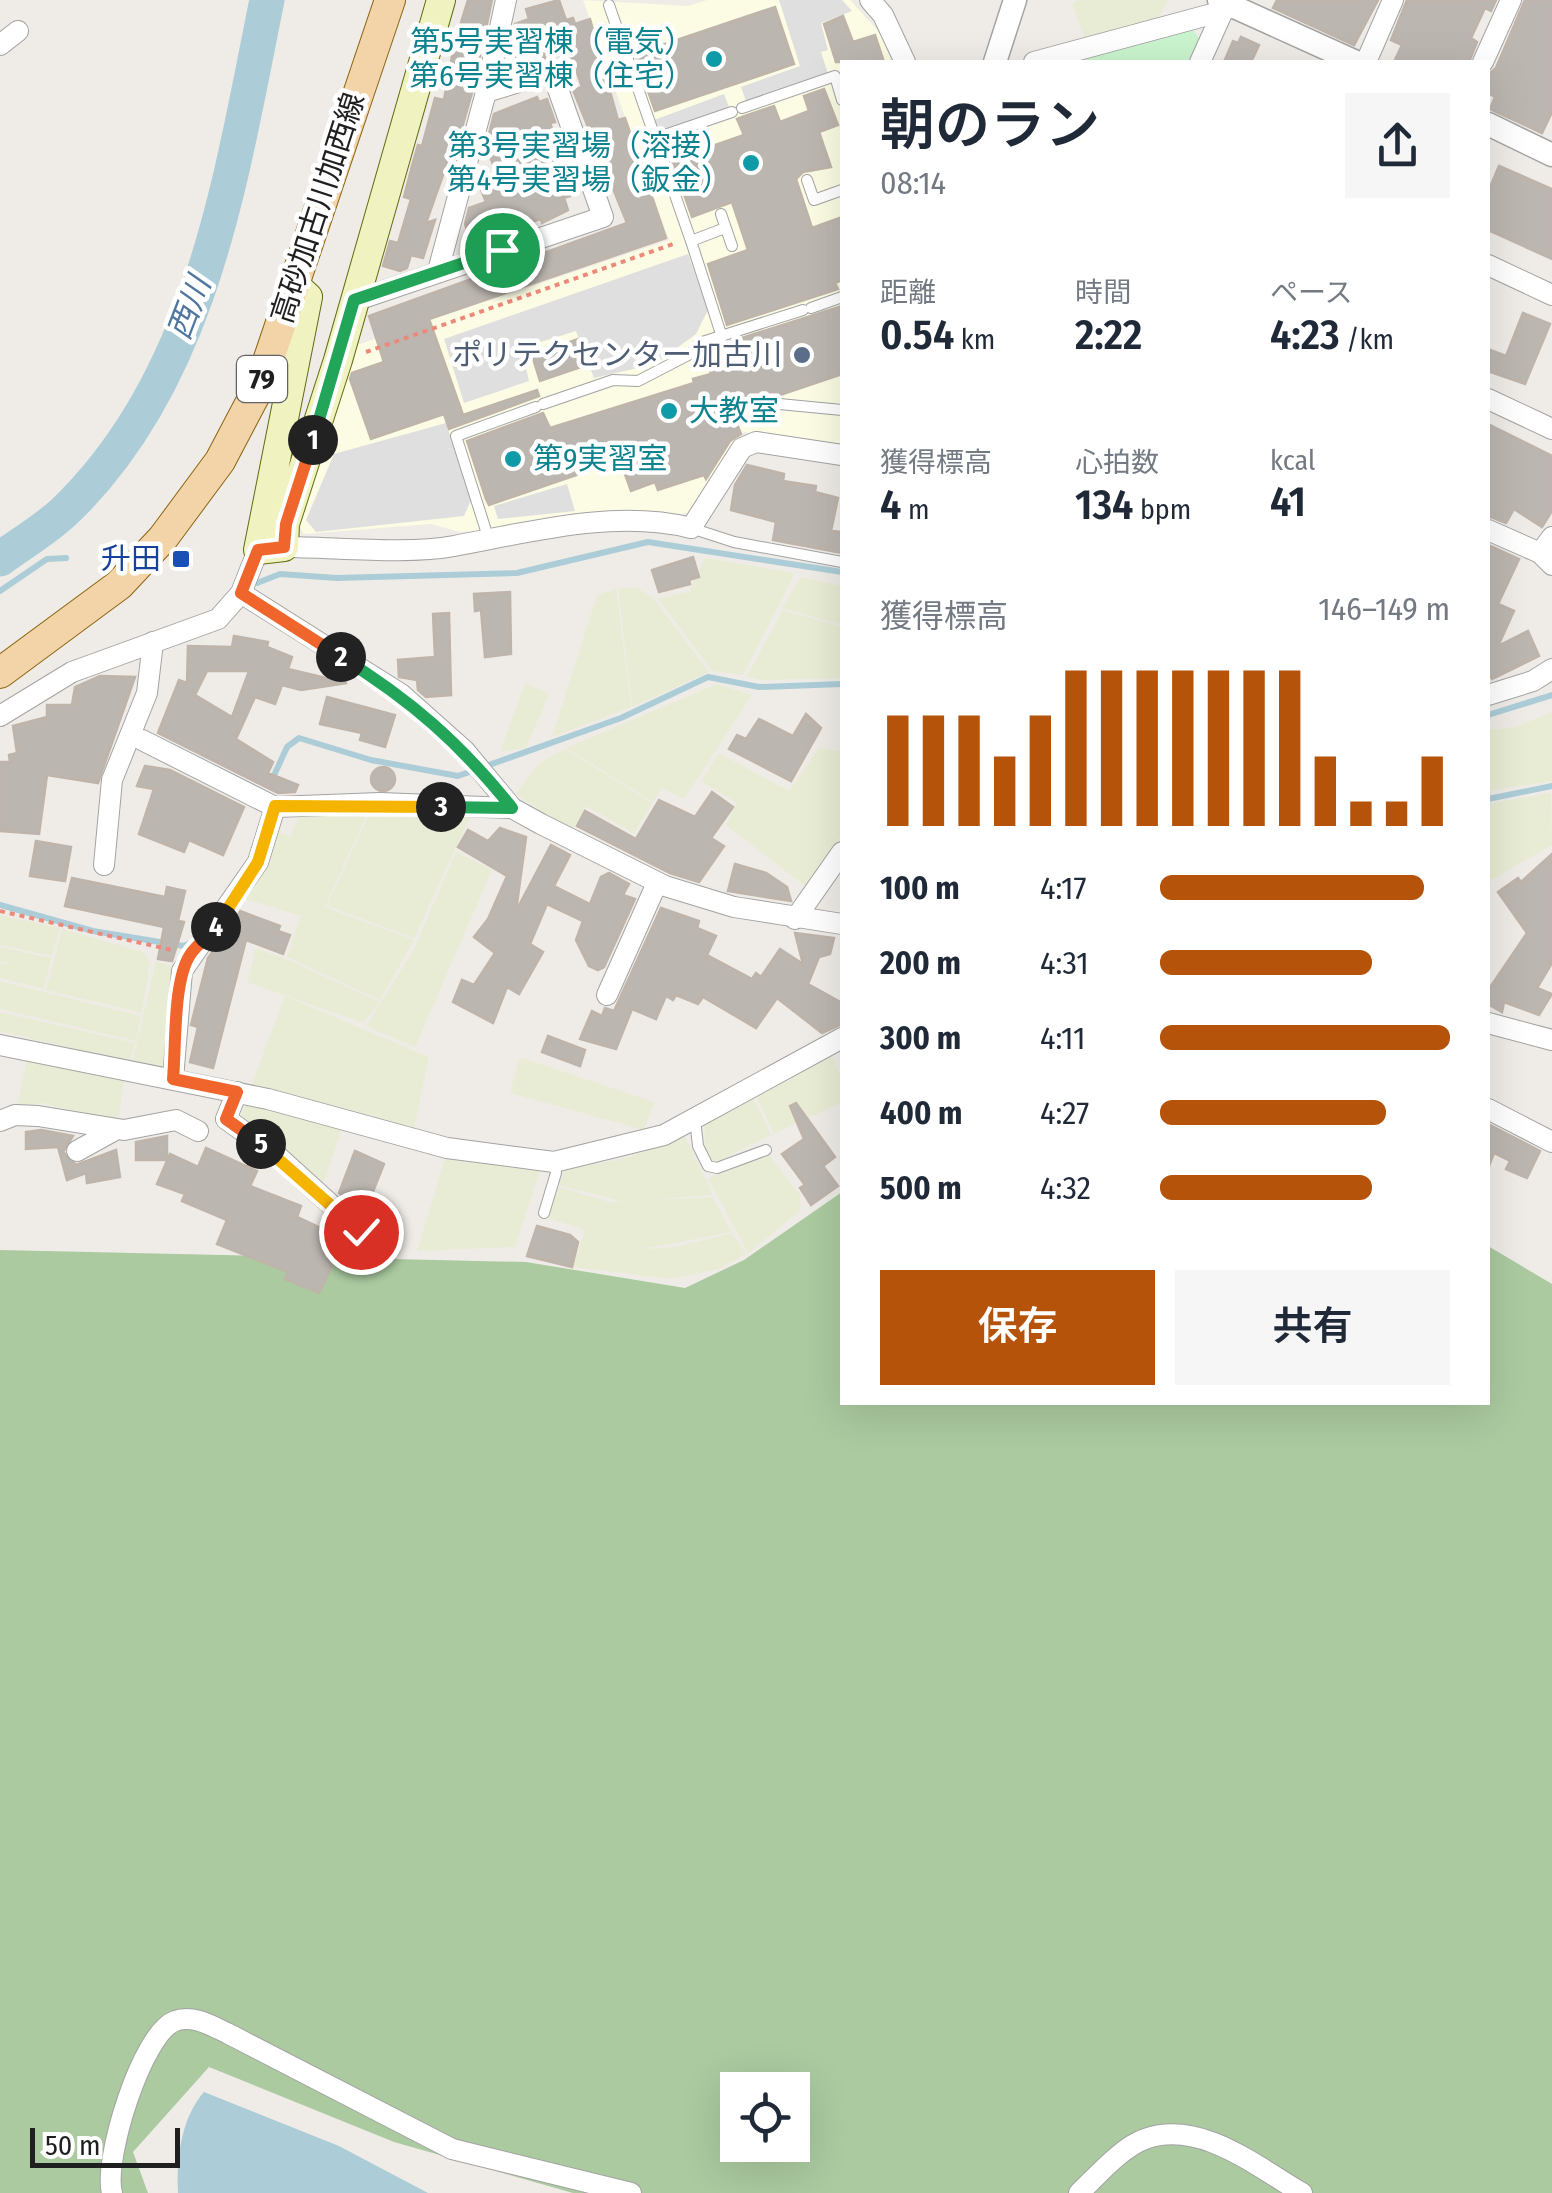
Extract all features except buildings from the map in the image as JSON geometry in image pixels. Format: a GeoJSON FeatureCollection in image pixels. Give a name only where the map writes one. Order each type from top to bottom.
{"type":"FeatureCollection","features":[{"type":"Feature","properties":{"kind":"main road","name":"高砂加古川加西線"},"geometry":{"type":"LineString","coordinates":[[0,673],[119,585],[163,538],[220,462],[260,385],[390,0]]}},
{"type":"Feature","properties":{"kind":"main road"},"geometry":{"type":"LineString","coordinates":[[271,548],[286,524],[442,0]]}},
{"type":"Feature","properties":{"kind":"main road"},"geometry":{"type":"LineString","coordinates":[[271,548],[308,298],[294,284]]}},
{"type":"Feature","properties":{"kind":"street"},"geometry":{"type":"LineString","coordinates":[[438,271],[506,0]]}},
{"type":"Feature","properties":{"kind":"street"},"geometry":{"type":"LineString","coordinates":[[870,0],[890,28],[904,60]]}},
{"type":"Feature","properties":{"kind":"street"},"geometry":{"type":"LineString","coordinates":[[997,60],[1014,0]]}},
{"type":"Feature","properties":{"kind":"street"},"geometry":{"type":"LineString","coordinates":[[1367,60],[1393,0]]}},
{"type":"Feature","properties":{"kind":"street"},"geometry":{"type":"LineString","coordinates":[[1484,60],[1511,0]]}},
{"type":"Feature","properties":{"kind":"street"},"geometry":{"type":"LineString","coordinates":[[1201,60],[1228,4]]}},
{"type":"Feature","properties":{"kind":"street"},"geometry":{"type":"LineString","coordinates":[[1041,60],[1228,4],[1352,60]]}},
{"type":"Feature","properties":{"kind":"street"},"geometry":{"type":"LineString","coordinates":[[0,45],[18,32]]}},
{"type":"Feature","properties":{"kind":"street"},"geometry":{"type":"LineString","coordinates":[[354,300],[602,217],[552,72],[486,92]]}},
{"type":"Feature","properties":{"kind":"street"},"geometry":{"type":"LineString","coordinates":[[1490,125],[1552,155]]}},
{"type":"Feature","properties":{"kind":"street"},"geometry":{"type":"LineString","coordinates":[[1490,266],[1552,295]]}},
{"type":"Feature","properties":{"kind":"street"},"geometry":{"type":"LineString","coordinates":[[1490,400],[1552,429]]}},
{"type":"Feature","properties":{"kind":"street"},"geometry":{"type":"LineString","coordinates":[[0,716],[72,672],[218,619],[271,548],[451,547],[488,537],[654,519],[691,528],[742,448],[756,442],[840,456]]}},
{"type":"Feature","properties":{"kind":"street"},"geometry":{"type":"LineString","coordinates":[[1490,531],[1548,552]]}},
{"type":"Feature","properties":{"kind":"street"},"geometry":{"type":"LineString","coordinates":[[241,593],[401,694],[470,758],[512,808],[657,882],[734,907],[840,924]]}},
{"type":"Feature","properties":{"kind":"street"},"geometry":{"type":"LineString","coordinates":[[104,865],[112,780],[152,677],[153,642]]}},
{"type":"Feature","properties":{"kind":"street"},"geometry":{"type":"LineString","coordinates":[[1490,694],[1533,681],[1552,669]]}},
{"type":"Feature","properties":{"kind":"street"},"geometry":{"type":"LineString","coordinates":[[142,740],[275,806],[512,808]]}},
{"type":"Feature","properties":{"kind":"street"},"geometry":{"type":"LineString","coordinates":[[173,1079],[182,971],[258,862],[275,806]]}},
{"type":"Feature","properties":{"kind":"street"},"geometry":{"type":"LineString","coordinates":[[795,919],[840,855]]}},
{"type":"Feature","properties":{"kind":"street"},"geometry":{"type":"LineString","coordinates":[[606,994],[657,882]]}},
{"type":"Feature","properties":{"kind":"street"},"geometry":{"type":"LineString","coordinates":[[1490,1024],[1552,1040]]}},
{"type":"Feature","properties":{"kind":"street"},"geometry":{"type":"LineString","coordinates":[[0,1045],[237,1092],[447,1148],[554,1162],[664,1135],[840,1039]]}},
{"type":"Feature","properties":{"kind":"street"},"geometry":{"type":"LineString","coordinates":[[237,1092],[226,1119],[274,1153],[361,1232]]}},
{"type":"Feature","properties":{"kind":"street"},"geometry":{"type":"LineString","coordinates":[[1490,1110],[1552,1142]]}},
{"type":"Feature","properties":{"kind":"street"},"geometry":{"type":"LineString","coordinates":[[0,1122],[15,1115],[38,1116],[115,1130],[151,1128],[176,1120],[198,1132]]}},
{"type":"Feature","properties":{"kind":"street"},"geometry":{"type":"LineString","coordinates":[[77,1151],[115,1130]]}},
{"type":"Feature","properties":{"kind":"street"},"geometry":{"type":"LineString","coordinates":[[112,2193],[112,2152],[121,2117],[163,2028],[178,2019],[197,2020],[228,2033],[452,2148],[631,2193]]}},
{"type":"Feature","properties":{"kind":"street"},"geometry":{"type":"LineString","coordinates":[[1079,2193],[1142,2139],[1173,2133],[1209,2141],[1302,2193]]}},
{"type":"Feature","properties":{"kind":"lane"},"geometry":{"type":"LineString","coordinates":[[610,5],[722,336]]}},
{"type":"Feature","properties":{"kind":"lane"},"geometry":{"type":"LineString","coordinates":[[656,138],[835,76],[840,93]]}},
{"type":"Feature","properties":{"kind":"lane"},"geometry":{"type":"LineString","coordinates":[[692,125],[696,141]]}},
{"type":"Feature","properties":{"kind":"lane"},"geometry":{"type":"LineString","coordinates":[[807,180],[814,200],[840,191]]}},
{"type":"Feature","properties":{"kind":"lane"},"geometry":{"type":"LineString","coordinates":[[720,214],[732,246]]}},
{"type":"Feature","properties":{"kind":"lane"},"geometry":{"type":"LineString","coordinates":[[692,241],[725,228]]}},
{"type":"Feature","properties":{"kind":"lane"},"geometry":{"type":"LineString","coordinates":[[488,537],[456,436],[613,380],[638,381],[692,353],[700,342],[840,298]]}},
{"type":"Feature","properties":{"kind":"lane"},"geometry":{"type":"LineString","coordinates":[[769,403],[840,410]]}},
{"type":"Feature","properties":{"kind":"lane"},"geometry":{"type":"LineString","coordinates":[[691,528],[734,542],[840,562]]}},
{"type":"Feature","properties":{"kind":"lane"},"geometry":{"type":"LineString","coordinates":[[694,1118],[698,1146],[708,1166],[717,1168],[766,1150]]}},
{"type":"Feature","properties":{"kind":"lane"},"geometry":{"type":"LineString","coordinates":[[544,1214],[556,1173],[554,1162]]}},
{"type":"Feature","properties":{"kind":"path"},"geometry":{"type":"LineString","coordinates":[[0,911],[147,947],[192,952]]}},
{"type":"Feature","properties":{"kind":"shaded area","name":"ポリテクセンター加古川"},"geometry":{"type":"Polygon","coordinates":[[[583,0],[688,6],[707,0],[850,0],[881,34],[892,60],[840,60],[840,449],[744,432],[690,513],[460,532],[431,524],[304,534],[297,523],[348,348],[669,240],[583,0]]]}},
{"type":"Feature","properties":{"kind":"shaded area"},"geometry":{"type":"Polygon","coordinates":[[[779,0],[842,0],[852,11],[821,23],[828,50],[821,52],[828,74],[746,101],[741,87],[800,66],[779,0]]]}},
{"type":"Feature","properties":{"kind":"shaded area"},"geometry":{"type":"Polygon","coordinates":[[[1078,0],[1168,0],[1152,29],[1086,42],[1072,4],[1078,0]]]}},
{"type":"Feature","properties":{"kind":"shaded area"},"geometry":{"type":"Polygon","coordinates":[[[724,94],[729,107],[659,132],[654,120],[724,94]]]}},
{"type":"Feature","properties":{"kind":"shaded area"},"geometry":{"type":"Polygon","coordinates":[[[688,254],[708,310],[696,334],[655,364],[594,378],[576,331],[521,348],[529,381],[464,403],[444,339],[688,254]]]}},
{"type":"Feature","properties":{"kind":"shaded area"},"geometry":{"type":"Polygon","coordinates":[[[446,423],[471,500],[464,516],[316,532],[306,520],[334,454],[446,423]]]}},
{"type":"Feature","properties":{"kind":"shaded area"},"geometry":{"type":"Polygon","coordinates":[[[567,484],[575,511],[498,519],[494,506],[567,484]]]}},
{"type":"Feature","properties":{"kind":"shaded area"},"geometry":{"type":"Polygon","coordinates":[[[705,558],[795,573],[743,675],[712,671],[658,599],[690,591],[715,621],[690,590],[705,558]]]}},
{"type":"Feature","properties":{"kind":"shaded area"},"geometry":{"type":"Polygon","coordinates":[[[801,577],[840,586],[840,624],[782,608],[801,577]]]}},
{"type":"Feature","properties":{"kind":"shaded area"},"geometry":{"type":"Polygon","coordinates":[[[636,587],[654,599],[709,672],[632,707],[618,589],[636,587]]]}},
{"type":"Feature","properties":{"kind":"shaded area"},"geometry":{"type":"Polygon","coordinates":[[[616,589],[631,707],[552,737],[597,595],[616,589]]]}},
{"type":"Feature","properties":{"kind":"shaded area"},"geometry":{"type":"Polygon","coordinates":[[[783,610],[840,626],[840,678],[760,680],[747,676],[783,610]]]}},
{"type":"Feature","properties":{"kind":"shaded area"},"geometry":{"type":"Polygon","coordinates":[[[525,683],[549,694],[526,748],[500,752],[525,683]]]}},
{"type":"Feature","properties":{"kind":"shaded area"},"geometry":{"type":"Polygon","coordinates":[[[717,684],[752,695],[684,799],[662,788],[653,802],[566,748],[717,684]]]}},
{"type":"Feature","properties":{"kind":"shaded area"},"geometry":{"type":"Polygon","coordinates":[[[1552,712],[1552,781],[1490,791],[1490,730],[1513,728],[1552,712]]]}},
{"type":"Feature","properties":{"kind":"shaded area"},"geometry":{"type":"Polygon","coordinates":[[[819,748],[840,751],[840,837],[805,886],[726,825],[737,803],[701,781],[719,753],[789,791],[819,748]]]}},
{"type":"Feature","properties":{"kind":"shaded area"},"geometry":{"type":"Polygon","coordinates":[[[565,749],[652,803],[634,833],[586,806],[571,832],[516,794],[539,763],[565,749]]]}},
{"type":"Feature","properties":{"kind":"shaded area"},"geometry":{"type":"Polygon","coordinates":[[[1551,793],[1552,845],[1490,881],[1490,804],[1551,793]]]}},
{"type":"Feature","properties":{"kind":"shaded area"},"geometry":{"type":"Polygon","coordinates":[[[369,810],[325,907],[414,940],[380,1000],[287,957],[301,916],[242,898],[276,831],[290,837],[301,813],[369,810]]]}},
{"type":"Feature","properties":{"kind":"shaded area"},"geometry":{"type":"Polygon","coordinates":[[[371,810],[471,815],[414,938],[327,906],[371,810]]]}},
{"type":"Feature","properties":{"kind":"shaded area"},"geometry":{"type":"Polygon","coordinates":[[[456,852],[492,870],[415,1047],[366,1026],[413,951],[456,852]]]}},
{"type":"Feature","properties":{"kind":"shaded area"},"geometry":{"type":"Polygon","coordinates":[[[0,915],[60,928],[52,956],[0,945],[0,915]]]}},
{"type":"Feature","properties":{"kind":"shaded area"},"geometry":{"type":"Polygon","coordinates":[[[62,929],[143,952],[150,962],[142,1013],[46,990],[62,929]]]}},
{"type":"Feature","properties":{"kind":"shaded area"},"geometry":{"type":"Polygon","coordinates":[[[0,947],[51,958],[44,989],[0,978],[0,963],[11,965],[0,961],[0,947]]]}},
{"type":"Feature","properties":{"kind":"shaded area"},"geometry":{"type":"Polygon","coordinates":[[[256,948],[380,1002],[363,1023],[247,982],[256,948]]]}},
{"type":"Feature","properties":{"kind":"shaded area"},"geometry":{"type":"Polygon","coordinates":[[[156,961],[175,968],[168,1070],[132,1063],[156,961]]]}},
{"type":"Feature","properties":{"kind":"shaded area"},"geometry":{"type":"Polygon","coordinates":[[[0,981],[141,1016],[136,1041],[0,1009],[0,981]]]}},
{"type":"Feature","properties":{"kind":"shaded area"},"geometry":{"type":"Polygon","coordinates":[[[285,996],[429,1057],[414,1129],[250,1088],[285,996]]]}},
{"type":"Feature","properties":{"kind":"shaded area"},"geometry":{"type":"Polygon","coordinates":[[[0,1012],[135,1043],[130,1062],[0,1031],[0,1012]]]}},
{"type":"Feature","properties":{"kind":"shaded area"},"geometry":{"type":"Polygon","coordinates":[[[832,1055],[840,1077],[840,1103],[774,1134],[756,1096],[832,1055]]]}},
{"type":"Feature","properties":{"kind":"shaded area"},"geometry":{"type":"Polygon","coordinates":[[[523,1058],[654,1102],[644,1130],[510,1093],[518,1062],[523,1058]]]}},
{"type":"Feature","properties":{"kind":"shaded area"},"geometry":{"type":"Polygon","coordinates":[[[27,1060],[124,1081],[118,1122],[43,1103],[16,1108],[27,1060]]]}},
{"type":"Feature","properties":{"kind":"shaded area"},"geometry":{"type":"Polygon","coordinates":[[[753,1097],[771,1135],[716,1162],[706,1154],[704,1124],[753,1097]]]}},
{"type":"Feature","properties":{"kind":"shaded area"},"geometry":{"type":"Polygon","coordinates":[[[249,1099],[342,1128],[324,1182],[238,1120],[249,1099]]]}},
{"type":"Feature","properties":{"kind":"shaded area"},"geometry":{"type":"Polygon","coordinates":[[[684,1135],[713,1195],[624,1202],[559,1185],[564,1170],[626,1158],[684,1135]]]}},
{"type":"Feature","properties":{"kind":"shaded area"},"geometry":{"type":"Polygon","coordinates":[[[446,1155],[541,1168],[515,1247],[417,1251],[446,1155]]]}},
{"type":"Feature","properties":{"kind":"shaded area"},"geometry":{"type":"Polygon","coordinates":[[[769,1155],[800,1195],[801,1210],[748,1253],[708,1178],[769,1155]]]}},
{"type":"Feature","properties":{"kind":"shaded area"},"geometry":{"type":"Polygon","coordinates":[[[559,1187],[609,1202],[713,1197],[731,1232],[643,1249],[677,1247],[732,1233],[746,1254],[719,1269],[672,1279],[573,1267],[585,1230],[547,1218],[559,1187]]]}},
{"type":"Feature","properties":{"kind":"green space"},"geometry":{"type":"Polygon","coordinates":[[[1193,30],[1200,40],[1191,60],[1062,60],[1193,30]]]}},
{"type":"Feature","properties":{"kind":"green space"},"geometry":{"type":"Polygon","coordinates":[[[840,1193],[840,1405],[1490,1405],[1490,1247],[1552,1284],[1552,2193],[573,2193],[394,2142],[209,2067],[133,2152],[148,2193],[0,2193],[0,1250],[526,1262],[685,1288],[744,1260],[840,1193]]]}},
{"type":"Feature","properties":{"kind":"water"},"geometry":{"type":"Polygon","coordinates":[[[204,2092],[339,2146],[428,2193],[178,2193],[182,2140],[190,2114],[204,2092]]]}},
{"type":"Feature","properties":{"kind":"waterway","name":"西川"},"geometry":{"type":"LineString","coordinates":[[0,559],[67,509],[113,456],[151,399],[181,336],[205,271],[240,135],[267,0]]}},
{"type":"Feature","properties":{"kind":"waterway"},"geometry":{"type":"LineString","coordinates":[[257,583],[280,574],[337,578],[517,573],[648,542],[840,572]]}},
{"type":"Feature","properties":{"kind":"waterway"},"geometry":{"type":"LineString","coordinates":[[0,591],[47,559],[66,558]]}},
{"type":"Feature","properties":{"kind":"waterway"},"geometry":{"type":"LineString","coordinates":[[271,782],[287,747],[299,738],[371,760],[458,776],[621,718],[708,677],[759,687],[840,684]]}},
{"type":"Feature","properties":{"kind":"waterway"},"geometry":{"type":"LineString","coordinates":[[1490,714],[1552,695]]}},
{"type":"Feature","properties":{"kind":"waterway"},"geometry":{"type":"LineString","coordinates":[[1490,799],[1552,786]]}},
{"type":"Feature","properties":{"kind":"waterway"},"geometry":{"type":"LineString","coordinates":[[0,905],[93,931],[184,946],[193,942]]}},
{"type":"Feature","properties":{"kind":"place","name":"第5号実習棟（電気） 第6号実習棟（住宅）"},"geometry":{"type":"Point","coordinates":[714,59]}},
{"type":"Feature","properties":{"kind":"place","name":"第3号実習場（溶接） 第4号実習場（鈑金）"},"geometry":{"type":"Point","coordinates":[751,163]}},
{"type":"Feature","properties":{"kind":"place","name":"ポリテクセンター加古川"},"geometry":{"type":"Point","coordinates":[802,355]}},
{"type":"Feature","properties":{"kind":"place","name":"大教室"},"geometry":{"type":"Point","coordinates":[669,411]}},
{"type":"Feature","properties":{"kind":"place","name":"第9実習室"},"geometry":{"type":"Point","coordinates":[513,459]}},
{"type":"Feature","properties":{"kind":"place","name":"升田"},"geometry":{"type":"Point","coordinates":[181,559]}},
{"type":"Feature","properties":{"kind":"route"},"geometry":{"type":"LineString","coordinates":[[361,1232],[274,1153],[226,1119],[237,1092],[173,1079],[182,971],[258,862],[274,822],[275,806],[512,808],[465,751],[401,694],[241,593],[258,550],[284,547],[286,524],[354,300],[502,250]]}}]}
